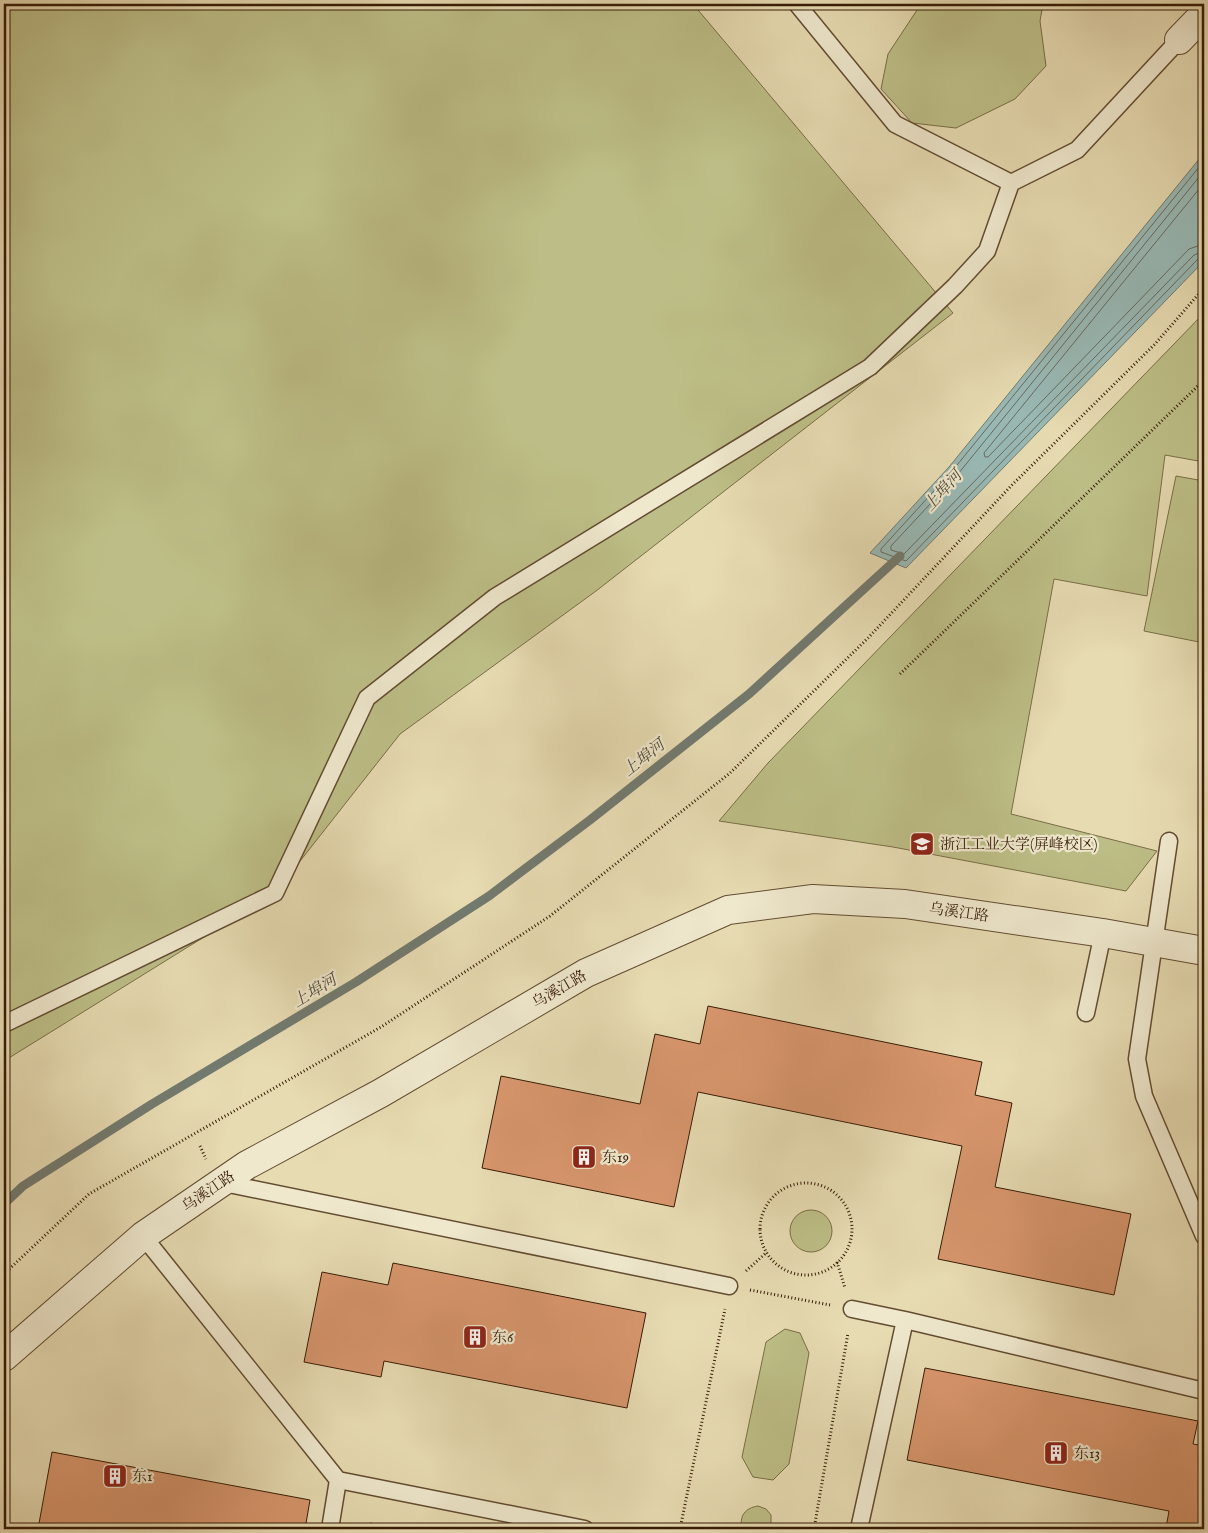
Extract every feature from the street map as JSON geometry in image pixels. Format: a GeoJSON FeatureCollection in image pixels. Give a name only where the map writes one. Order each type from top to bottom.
{"type":"FeatureCollection","features":[{"type":"Feature","properties":{"kind":"street"},"geometry":{"type":"LineString","coordinates":[[1179,40],[1204,14]]}},
{"type":"Feature","properties":{"kind":"street","name":"乌溪江路"},"geometry":{"type":"LineString","coordinates":[[4,1357],[143,1236],[219,1182],[381,1093],[586,973],[728,910],[813,899],[905,904],[1156,941],[1204,951]]}},
{"type":"Feature","properties":{"kind":"lane"},"geometry":{"type":"LineString","coordinates":[[797,4],[895,124],[1011,183]]}},
{"type":"Feature","properties":{"kind":"lane"},"geometry":{"type":"LineString","coordinates":[[4,1024],[275,893],[367,698],[495,597],[870,367],[955,286],[987,251],[1011,183],[1077,150],[1179,40]]}},
{"type":"Feature","properties":{"kind":"lane"},"geometry":{"type":"LineString","coordinates":[[1169,841],[1156,941],[1136,1059],[1144,1096],[1204,1236]]}},
{"type":"Feature","properties":{"kind":"lane"},"geometry":{"type":"LineString","coordinates":[[1086,1013],[1103,933]]}},
{"type":"Feature","properties":{"kind":"lane"},"geometry":{"type":"LineString","coordinates":[[219,1182],[729,1286]]}},
{"type":"Feature","properties":{"kind":"lane"},"geometry":{"type":"LineString","coordinates":[[143,1236],[338,1480],[585,1529]]}},
{"type":"Feature","properties":{"kind":"lane"},"geometry":{"type":"LineString","coordinates":[[852,1309],[1204,1391]]}},
{"type":"Feature","properties":{"kind":"lane"},"geometry":{"type":"LineString","coordinates":[[859,1529],[905,1320]]}},
{"type":"Feature","properties":{"kind":"lane"},"geometry":{"type":"LineString","coordinates":[[330,1529],[338,1480]]}},
{"type":"Feature","properties":{"kind":"path"},"geometry":{"type":"LineString","coordinates":[[4,1274],[89,1194],[381,1027],[534,926],[730,773],[868,638],[1011,486],[1155,344],[1204,288]]}},
{"type":"Feature","properties":{"kind":"path"},"geometry":{"type":"LineString","coordinates":[[900,674],[1204,380]]}},
{"type":"Feature","properties":{"kind":"path"},"geometry":{"type":"LineString","coordinates":[[796,1183],[812,1183],[828,1188],[839,1196],[848,1208],[852,1222],[852,1237],[847,1251],[838,1262],[825,1270],[811,1274],[797,1274],[783,1268],[771,1258],[763,1245],[759,1229],[762,1214],[770,1199],[782,1189],[796,1183]]}},
{"type":"Feature","properties":{"kind":"path"},"geometry":{"type":"LineString","coordinates":[[680,1529],[729,1286],[852,1309],[814,1529]]}},
{"type":"Feature","properties":{"kind":"green space"},"geometry":{"type":"Polygon","coordinates":[[[4,4],[693,4],[953,313],[596,591],[400,734],[275,893],[4,1061],[4,4]]]}},
{"type":"Feature","properties":{"kind":"green space"},"geometry":{"type":"Polygon","coordinates":[[[921,4],[1043,4],[1040,21],[1046,66],[1015,99],[956,128],[912,123],[881,89],[888,54],[921,4]]]}},
{"type":"Feature","properties":{"kind":"green space"},"geometry":{"type":"Polygon","coordinates":[[[1204,313],[1204,462],[1165,455],[1147,596],[1054,579],[1011,814],[1157,851],[1126,891],[893,847],[719,821],[768,763],[1204,313]]]}},
{"type":"Feature","properties":{"kind":"green space"},"geometry":{"type":"Polygon","coordinates":[[[1176,476],[1204,481],[1204,643],[1144,631],[1176,476]]]}},
{"type":"Feature","properties":{"kind":"green space"},"geometry":{"type":"Polygon","coordinates":[[[811,1210],[826,1216],[832,1231],[826,1246],[811,1252],[796,1246],[790,1231],[796,1216],[811,1210]]]}},
{"type":"Feature","properties":{"kind":"green space"},"geometry":{"type":"Polygon","coordinates":[[[785,1329],[800,1333],[809,1353],[789,1464],[773,1480],[753,1477],[742,1457],[766,1342],[785,1329]]]}},
{"type":"Feature","properties":{"kind":"green space"},"geometry":{"type":"Polygon","coordinates":[[[758,1506],[766,1509],[771,1515],[771,1529],[742,1529],[741,1520],[744,1513],[758,1506]]]}},
{"type":"Feature","properties":{"kind":"water"},"geometry":{"type":"Polygon","coordinates":[[[1204,153],[1204,261],[906,568],[870,553],[949,467],[1204,153]]]}},
{"type":"Feature","properties":{"kind":"building","name":"东19"},"geometry":{"type":"Polygon","coordinates":[[[708,1006],[982,1062],[975,1095],[1012,1103],[995,1187],[1131,1214],[1114,1295],[938,1259],[962,1146],[698,1092],[674,1207],[482,1168],[501,1076],[640,1104],[655,1034],[700,1044],[708,1006]]]}},
{"type":"Feature","properties":{"kind":"building","name":"东6"},"geometry":{"type":"Polygon","coordinates":[[[393,1263],[646,1313],[627,1408],[384,1361],[381,1377],[304,1362],[322,1272],[388,1285],[393,1263]]]}},
{"type":"Feature","properties":{"kind":"building","name":"东13"},"geometry":{"type":"Polygon","coordinates":[[[925,1368],[1198,1421],[1193,1444],[1204,1446],[1204,1529],[1166,1528],[1169,1511],[907,1460],[925,1368]]]}},
{"type":"Feature","properties":{"kind":"building","name":"东1"},"geometry":{"type":"Polygon","coordinates":[[[52,1452],[310,1500],[305,1529],[38,1529],[52,1452]]]}},
{"type":"Feature","properties":{"kind":"building"},"geometry":{"type":"Polygon","coordinates":[[[370,1523],[402,1529],[369,1529],[370,1523]]]}},
{"type":"Feature","properties":{"kind":"waterway","name":"上埠河"},"geometry":{"type":"LineString","coordinates":[[4,1204],[23,1186],[152,1104],[356,982],[489,896],[590,820],[749,694],[900,556]]}},
{"type":"Feature","properties":{"kind":"place","name":"浙江工业大学(屏峰校区)"},"geometry":{"type":"Point","coordinates":[922,844]}},
{"type":"Feature","properties":{"kind":"place","name":"东19"},"geometry":{"type":"Point","coordinates":[584,1157]}},
{"type":"Feature","properties":{"kind":"place","name":"东6"},"geometry":{"type":"Point","coordinates":[475,1337]}},
{"type":"Feature","properties":{"kind":"place","name":"东13"},"geometry":{"type":"Point","coordinates":[1056,1453]}},
{"type":"Feature","properties":{"kind":"place","name":"东1"},"geometry":{"type":"Point","coordinates":[115,1476]}}]}
